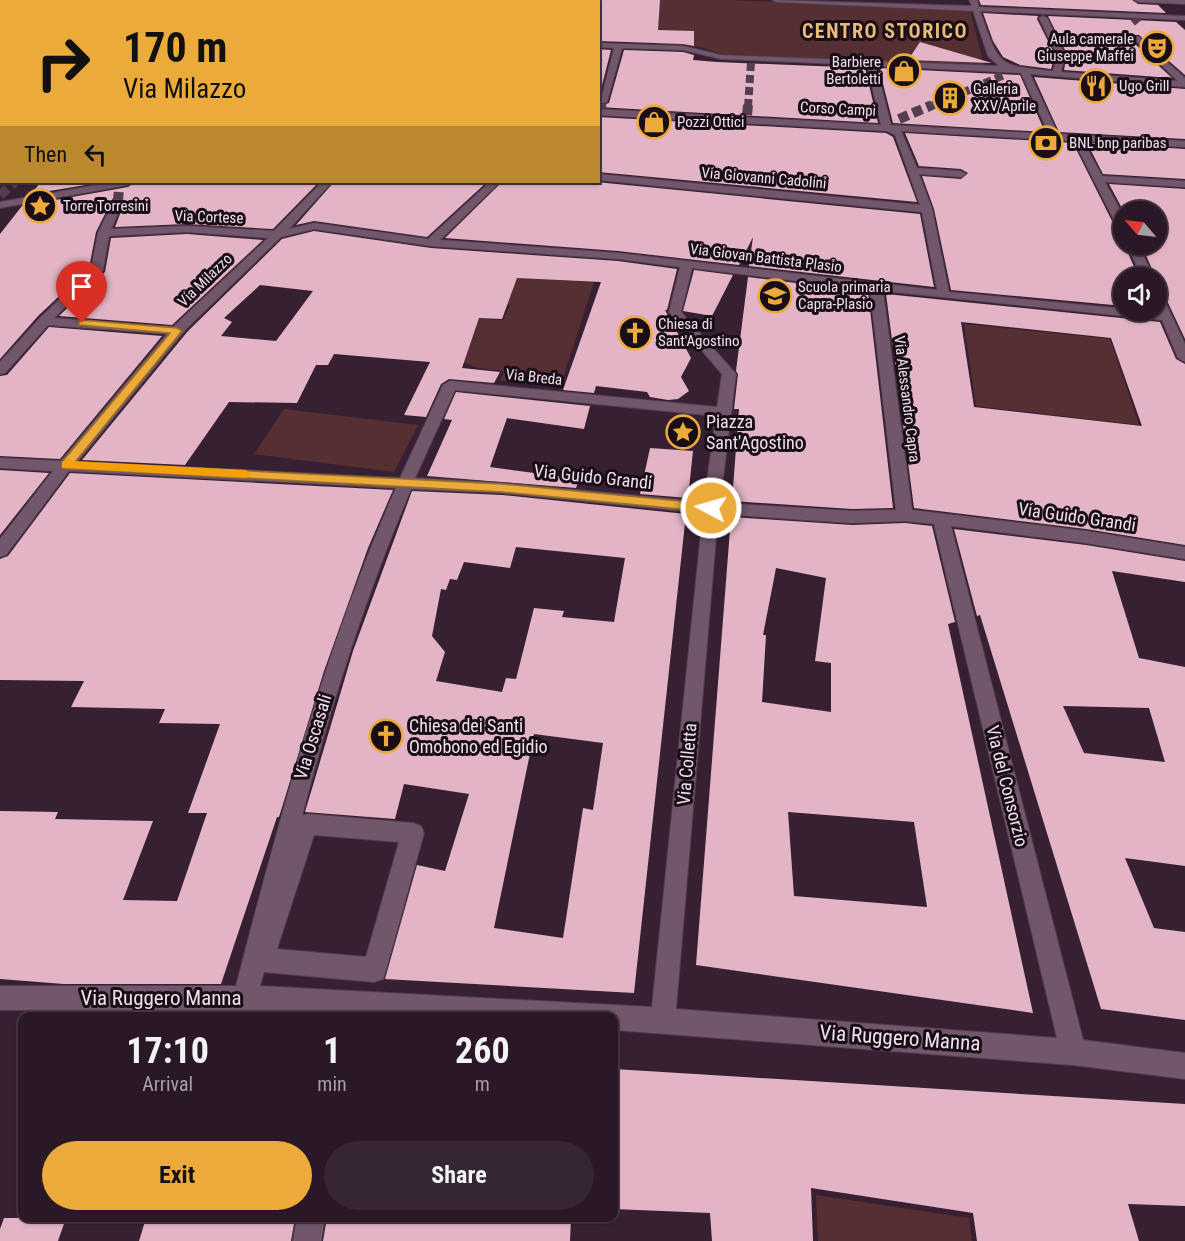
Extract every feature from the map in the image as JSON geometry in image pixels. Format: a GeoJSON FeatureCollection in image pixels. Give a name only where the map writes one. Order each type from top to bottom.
{"type":"FeatureCollection","features":[{"type":"Feature","properties":{"kind":"street"},"geometry":{"type":"LineString","coordinates":[[776,0],[974,4],[1042,13],[1133,18],[1185,18]]}},
{"type":"Feature","properties":{"kind":"street"},"geometry":{"type":"LineString","coordinates":[[1038,0],[1061,56],[1057,73]]}},
{"type":"Feature","properties":{"kind":"street"},"geometry":{"type":"LineString","coordinates":[[1138,0],[1185,2]]}},
{"type":"Feature","properties":{"kind":"street"},"geometry":{"type":"LineString","coordinates":[[974,4],[992,56],[999,63],[1021,70],[1055,137]]}},
{"type":"Feature","properties":{"kind":"street"},"geometry":{"type":"LineString","coordinates":[[1140,36],[1185,83]]}},
{"type":"Feature","properties":{"kind":"street"},"geometry":{"type":"LineString","coordinates":[[600,45],[690,49],[721,57],[751,60],[1021,70],[1185,83]]}},
{"type":"Feature","properties":{"kind":"street"},"geometry":{"type":"LineString","coordinates":[[600,108],[619,45]]}},
{"type":"Feature","properties":{"kind":"street"},"geometry":{"type":"LineString","coordinates":[[871,63],[886,126],[899,134],[927,209],[944,295]]}},
{"type":"Feature","properties":{"kind":"street"},"geometry":{"type":"LineString","coordinates":[[1004,75],[1021,70]]}},
{"type":"Feature","properties":{"kind":"street","name":"Corso Campi"},"geometry":{"type":"LineString","coordinates":[[600,108],[1185,144]]}},
{"type":"Feature","properties":{"kind":"street"},"geometry":{"type":"LineString","coordinates":[[886,126],[898,119]]}},
{"type":"Feature","properties":{"kind":"street"},"geometry":{"type":"LineString","coordinates":[[1077,138],[1113,206]]}},
{"type":"Feature","properties":{"kind":"street"},"geometry":{"type":"LineString","coordinates":[[913,171],[962,174]]}},
{"type":"Feature","properties":{"kind":"street","name":"Via Giovanni Cadolini"},"geometry":{"type":"LineString","coordinates":[[600,177],[927,209]]}},
{"type":"Feature","properties":{"kind":"street"},"geometry":{"type":"LineString","coordinates":[[1099,179],[1185,184]]}},
{"type":"Feature","properties":{"kind":"street","name":"Via Milazzo"},"geometry":{"type":"LineString","coordinates":[[0,551],[66,465],[177,331],[277,235],[326,183]]}},
{"type":"Feature","properties":{"kind":"street"},"geometry":{"type":"LineString","coordinates":[[431,243],[494,183]]}},
{"type":"Feature","properties":{"kind":"street"},"geometry":{"type":"LineString","coordinates":[[0,205],[122,184]]}},
{"type":"Feature","properties":{"kind":"street"},"geometry":{"type":"LineString","coordinates":[[0,370],[44,321],[97,270],[104,233],[118,202]]}},
{"type":"Feature","properties":{"kind":"street","name":"Via Giovan Battista Plasio"},"geometry":{"type":"LineString","coordinates":[[277,235],[314,226],[431,243],[618,256],[944,295],[1168,318]]}},
{"type":"Feature","properties":{"kind":"street","name":"Via Cortese"},"geometry":{"type":"LineString","coordinates":[[104,233],[187,229],[277,235]]}},
{"type":"Feature","properties":{"kind":"street"},"geometry":{"type":"LineString","coordinates":[[687,264],[675,312],[729,374],[722,412],[711,508]]}},
{"type":"Feature","properties":{"kind":"street","name":"Via Alessandro Capra"},"geometry":{"type":"LineString","coordinates":[[876,287],[905,515]]}},
{"type":"Feature","properties":{"kind":"street"},"geometry":{"type":"LineString","coordinates":[[1168,318],[1185,358]]}},
{"type":"Feature","properties":{"kind":"street"},"geometry":{"type":"LineString","coordinates":[[44,321],[177,331]]}},
{"type":"Feature","properties":{"kind":"street","name":"Via Breda"},"geometry":{"type":"LineString","coordinates":[[405,483],[450,385],[722,412]]}},
{"type":"Feature","properties":{"kind":"street","name":"Via Guido Grandi"},"geometry":{"type":"LineString","coordinates":[[0,463],[502,488],[711,508],[852,517],[905,515],[1086,537],[1185,553]]}},
{"type":"Feature","properties":{"kind":"street","name":"Via Oscasali"},"geometry":{"type":"LineString","coordinates":[[245,998],[295,795],[336,663],[405,483]]}},
{"type":"Feature","properties":{"kind":"street","name":"Via Colletta"},"geometry":{"type":"LineString","coordinates":[[663,1019],[711,508]]}},
{"type":"Feature","properties":{"kind":"street","name":"Via del Consorzio"},"geometry":{"type":"LineString","coordinates":[[941,520],[1073,1052]]}},
{"type":"Feature","properties":{"kind":"street"},"geometry":{"type":"LineString","coordinates":[[307,824],[413,833],[374,970],[261,960],[307,824]]}},
{"type":"Feature","properties":{"kind":"street","name":"Via Ruggero Manna"},"geometry":{"type":"LineString","coordinates":[[0,998],[245,998],[348,1011],[392,1012]]}},
{"type":"Feature","properties":{"kind":"street","name":"Via Ruggero Manna"},"geometry":{"type":"LineString","coordinates":[[618,1017],[1073,1052],[1185,1066]]}},
{"type":"Feature","properties":{"kind":"street"},"geometry":{"type":"LineString","coordinates":[[307,1241],[310,1222]]}},
{"type":"Feature","properties":{"kind":"shaded area"},"geometry":{"type":"Polygon","coordinates":[[[660,0],[729,0],[970,10],[984,66],[722,54],[697,46],[656,44],[660,0]]]}},
{"type":"Feature","properties":{"kind":"shaded area"},"geometry":{"type":"Polygon","coordinates":[[[505,277],[594,282],[560,387],[500,381],[504,371],[478,368],[461,361],[433,316],[503,320],[510,305],[497,304],[505,277]]]}},
{"type":"Feature","properties":{"kind":"shaded area"},"geometry":{"type":"Polygon","coordinates":[[[964,324],[1110,339],[1139,425],[976,406],[964,324]]]}},
{"type":"Feature","properties":{"kind":"shaded area"},"geometry":{"type":"Polygon","coordinates":[[[284,409],[418,425],[394,472],[254,454],[284,409]]]}},
{"type":"Feature","properties":{"kind":"shaded area"},"geometry":{"type":"Polygon","coordinates":[[[816,1195],[969,1218],[972,1241],[818,1241],[816,1195]]]}},
{"type":"Feature","properties":{"kind":"building"},"geometry":{"type":"Polygon","coordinates":[[[600,0],[660,0],[658,30],[694,31],[694,46],[600,41],[600,0]]]}},
{"type":"Feature","properties":{"kind":"building"},"geometry":{"type":"Polygon","coordinates":[[[979,0],[1132,0],[1138,4],[1158,5],[1166,13],[981,5],[979,0]]]}},
{"type":"Feature","properties":{"kind":"building"},"geometry":{"type":"Polygon","coordinates":[[[983,13],[1038,16],[1037,19],[1055,55],[1051,69],[1020,65],[1003,57],[993,41],[983,13]]]}},
{"type":"Feature","properties":{"kind":"building"},"geometry":{"type":"Polygon","coordinates":[[[1048,16],[1176,22],[1185,30],[1185,75],[1139,35],[1134,35],[1134,43],[1172,78],[1064,70],[1067,54],[1048,16]]]}},
{"type":"Feature","properties":{"kind":"building"},"geometry":{"type":"Polygon","coordinates":[[[920,42],[992,63],[908,60],[920,42]]]}},
{"type":"Feature","properties":{"kind":"building"},"geometry":{"type":"Polygon","coordinates":[[[600,49],[611,50],[600,93],[600,49]]]}},
{"type":"Feature","properties":{"kind":"building"},"geometry":{"type":"Polygon","coordinates":[[[624,50],[683,52],[694,55],[693,60],[865,68],[878,123],[600,107],[609,103],[624,50]]]}},
{"type":"Feature","properties":{"kind":"building"},"geometry":{"type":"Polygon","coordinates":[[[879,68],[1020,75],[1045,132],[893,123],[879,68]]]}},
{"type":"Feature","properties":{"kind":"building"},"geometry":{"type":"Polygon","coordinates":[[[1034,77],[1185,89],[1185,139],[1059,132],[1034,77]]]}},
{"type":"Feature","properties":{"kind":"building"},"geometry":{"type":"Polygon","coordinates":[[[600,117],[886,133],[893,137],[917,202],[600,172],[600,117]]]}},
{"type":"Feature","properties":{"kind":"building"},"geometry":{"type":"Polygon","coordinates":[[[905,133],[1073,143],[1113,223],[1113,255],[1129,255],[1134,267],[1113,267],[1113,305],[951,290],[934,209],[922,176],[961,179],[968,173],[961,169],[919,166],[905,133]]]}},
{"type":"Feature","properties":{"kind":"building"},"geometry":{"type":"Polygon","coordinates":[[[1087,143],[1185,149],[1185,179],[1103,174],[1087,143]]]}},
{"type":"Feature","properties":{"kind":"building"},"geometry":{"type":"Polygon","coordinates":[[[600,182],[920,214],[934,287],[749,266],[753,237],[739,265],[618,251],[445,238],[501,183],[600,182]]]}},
{"type":"Feature","properties":{"kind":"building"},"geometry":{"type":"Polygon","coordinates":[[[40,183],[98,183],[31,194],[40,183]]]}},
{"type":"Feature","properties":{"kind":"building"},"geometry":{"type":"Polygon","coordinates":[[[134,183],[318,183],[273,229],[187,224],[115,227],[125,201],[119,197],[113,198],[96,232],[89,268],[38,316],[0,359],[0,234],[22,206],[128,187],[134,183]]]}},
{"type":"Feature","properties":{"kind":"building"},"geometry":{"type":"Polygon","coordinates":[[[333,183],[486,183],[427,237],[314,221],[296,225],[333,183]]]}},
{"type":"Feature","properties":{"kind":"building"},"geometry":{"type":"Polygon","coordinates":[[[1109,184],[1185,189],[1185,339],[1167,301],[1167,267],[1151,267],[1146,255],[1167,255],[1167,201],[1118,201],[1109,184]]]}},
{"type":"Feature","properties":{"kind":"building"},"geometry":{"type":"Polygon","coordinates":[[[314,231],[431,248],[618,261],[677,269],[667,310],[665,310],[691,358],[681,377],[689,391],[678,399],[668,400],[650,397],[647,392],[596,386],[594,393],[563,390],[601,282],[517,278],[502,319],[479,318],[462,368],[500,372],[494,383],[449,379],[441,384],[426,417],[404,415],[430,362],[334,354],[328,365],[316,365],[297,403],[229,402],[185,465],[82,460],[188,331],[282,239],[314,231]],[[260,285],[224,318],[232,322],[221,336],[276,341],[313,291],[260,285]]]}},
{"type":"Feature","properties":{"kind":"building"},"geometry":{"type":"Polygon","coordinates":[[[187,234],[263,240],[172,325],[59,316],[105,272],[111,238],[187,234]]]}},
{"type":"Feature","properties":{"kind":"building"},"geometry":{"type":"Polygon","coordinates":[[[694,270],[733,275],[712,316],[683,311],[694,270]]]}},
{"type":"Feature","properties":{"kind":"building"},"geometry":{"type":"Polygon","coordinates":[[[748,277],[868,292],[893,508],[852,509],[732,501],[739,409],[734,409],[738,374],[736,371],[748,277]]]}},
{"type":"Feature","properties":{"kind":"building"},"geometry":{"type":"Polygon","coordinates":[[[886,294],[1113,317],[1113,321],[1160,322],[1176,359],[1185,364],[1185,545],[1086,529],[914,508],[886,294]],[[961,322],[974,407],[1142,426],[1111,338],[961,322]]]}},
{"type":"Feature","properties":{"kind":"building"},"geometry":{"type":"Polygon","coordinates":[[[49,327],[162,336],[60,459],[0,456],[0,376],[7,375],[49,327]]]}},
{"type":"Feature","properties":{"kind":"building"},"geometry":{"type":"Polygon","coordinates":[[[456,392],[590,406],[584,429],[507,418],[490,467],[579,479],[576,488],[427,476],[452,420],[444,419],[456,392]]]}},
{"type":"Feature","properties":{"kind":"building"},"geometry":{"type":"Polygon","coordinates":[[[650,448],[693,451],[688,498],[640,494],[650,448]]]}},
{"type":"Feature","properties":{"kind":"building"},"geometry":{"type":"Polygon","coordinates":[[[0,470],[49,473],[0,535],[0,470]]]}},
{"type":"Feature","properties":{"kind":"building"},"geometry":{"type":"Polygon","coordinates":[[[70,473],[393,490],[368,548],[324,671],[279,817],[277,817],[221,984],[64,984],[0,979],[0,811],[58,812],[55,819],[153,821],[123,900],[177,901],[207,813],[188,813],[220,724],[159,723],[165,709],[71,707],[84,681],[0,680],[0,559],[8,556],[70,473]]]}},
{"type":"Feature","properties":{"kind":"building"},"geometry":{"type":"Polygon","coordinates":[[[412,491],[502,495],[686,514],[634,993],[385,979],[417,865],[445,871],[469,794],[404,784],[395,819],[305,812],[353,651],[412,491]],[[516,547],[510,568],[464,562],[457,580],[450,579],[446,590],[441,589],[432,636],[445,652],[436,681],[502,692],[506,678],[516,679],[534,608],[564,611],[562,617],[614,622],[625,558],[516,547]],[[534,734],[494,928],[563,938],[583,808],[593,810],[603,743],[534,734]]]}},
{"type":"Feature","properties":{"kind":"building"},"geometry":{"type":"Polygon","coordinates":[[[731,517],[852,525],[905,523],[932,526],[955,622],[948,624],[1033,1013],[696,965],[731,517]],[[776,568],[763,635],[766,635],[762,702],[831,712],[831,663],[815,661],[826,578],[776,568]],[[788,812],[794,896],[927,907],[914,822],[788,812]]]}},
{"type":"Feature","properties":{"kind":"building"},"geometry":{"type":"Polygon","coordinates":[[[954,529],[1086,545],[1185,561],[1185,582],[1112,571],[1139,658],[1185,667],[1185,866],[1125,858],[1154,928],[1185,932],[1185,1020],[1101,1009],[980,615],[977,616],[954,529]],[[1063,706],[1084,753],[1165,762],[1149,708],[1063,706]]]}},
{"type":"Feature","properties":{"kind":"building"},"geometry":{"type":"Polygon","coordinates":[[[618,1069],[1185,1104],[1185,1206],[1128,1204],[1139,1241],[977,1241],[973,1213],[811,1188],[813,1241],[712,1241],[710,1213],[618,1209],[618,1069]]]}},
{"type":"Feature","properties":{"kind":"building"},"geometry":{"type":"Polygon","coordinates":[[[4,1218],[18,1218],[18,1222],[65,1222],[58,1241],[0,1241],[0,1229],[4,1218]]]}},
{"type":"Feature","properties":{"kind":"building"},"geometry":{"type":"Polygon","coordinates":[[[145,1222],[294,1222],[291,1241],[139,1241],[145,1222]]]}},
{"type":"Feature","properties":{"kind":"building"},"geometry":{"type":"Polygon","coordinates":[[[326,1222],[571,1222],[570,1241],[323,1241],[326,1222]]]}},
{"type":"Feature","properties":{"kind":"tunnel"},"geometry":{"type":"LineString","coordinates":[[1134,18],[1138,23]]}},
{"type":"Feature","properties":{"kind":"tunnel"},"geometry":{"type":"LineString","coordinates":[[748,107],[751,62]]}},
{"type":"Feature","properties":{"kind":"tunnel"},"geometry":{"type":"LineString","coordinates":[[929,107],[1004,75]]}},
{"type":"Feature","properties":{"kind":"tunnel"},"geometry":{"type":"LineString","coordinates":[[601,107],[603,102]]}},
{"type":"Feature","properties":{"kind":"tunnel"},"geometry":{"type":"LineString","coordinates":[[747,115],[748,105]]}},
{"type":"Feature","properties":{"kind":"tunnel"},"geometry":{"type":"LineString","coordinates":[[899,119],[932,105]]}},
{"type":"Feature","properties":{"kind":"tunnel"},"geometry":{"type":"LineString","coordinates":[[0,195],[14,183]]}},
{"type":"Feature","properties":{"kind":"tunnel"},"geometry":{"type":"LineString","coordinates":[[118,202],[119,187]]}},
{"type":"Feature","properties":{"kind":"slow traffic"},"geometry":{"type":"LineString","coordinates":[[68,463],[66,465],[246,474]]}},
{"type":"Feature","properties":{"kind":"place","name":"Aula camerale Giuseppe Maffei"},"geometry":{"type":"Point","coordinates":[1157,48]}},
{"type":"Feature","properties":{"kind":"place","name":"Barbiere Bertoletti"},"geometry":{"type":"Point","coordinates":[904,71]}},
{"type":"Feature","properties":{"kind":"place","name":"Ugo Grill"},"geometry":{"type":"Point","coordinates":[1096,86]}},
{"type":"Feature","properties":{"kind":"place","name":"Galleria XXV Aprile"},"geometry":{"type":"Point","coordinates":[950,98]}},
{"type":"Feature","properties":{"kind":"place","name":"Pozzi Ottici"},"geometry":{"type":"Point","coordinates":[654,122]}},
{"type":"Feature","properties":{"kind":"place","name":"BNL bnp paribas"},"geometry":{"type":"Point","coordinates":[1046,143]}},
{"type":"Feature","properties":{"kind":"place","name":"Torre Torresini"},"geometry":{"type":"Point","coordinates":[40,206]}},
{"type":"Feature","properties":{"kind":"place","name":"Scuola primaria Capra-Plasio"},"geometry":{"type":"Point","coordinates":[775,296]}},
{"type":"Feature","properties":{"kind":"place","name":"Chiesa di Sant'Agostino"},"geometry":{"type":"Point","coordinates":[635,333]}},
{"type":"Feature","properties":{"kind":"place","name":"Piazza Sant'Agostino"},"geometry":{"type":"Point","coordinates":[683,432]}},
{"type":"Feature","properties":{"kind":"place","name":"Chiesa dei Santi Omobono ed Egidio"},"geometry":{"type":"Point","coordinates":[386,736]}},
{"type":"Feature","properties":{"kind":"district","name":"CENTRO STORICO"},"geometry":{"type":"Point","coordinates":[885,31]}},
{"type":"Feature","properties":{"kind":"route"},"geometry":{"type":"LineString","coordinates":[[82,323],[177,331],[66,465],[502,488],[711,508]]}}]}
